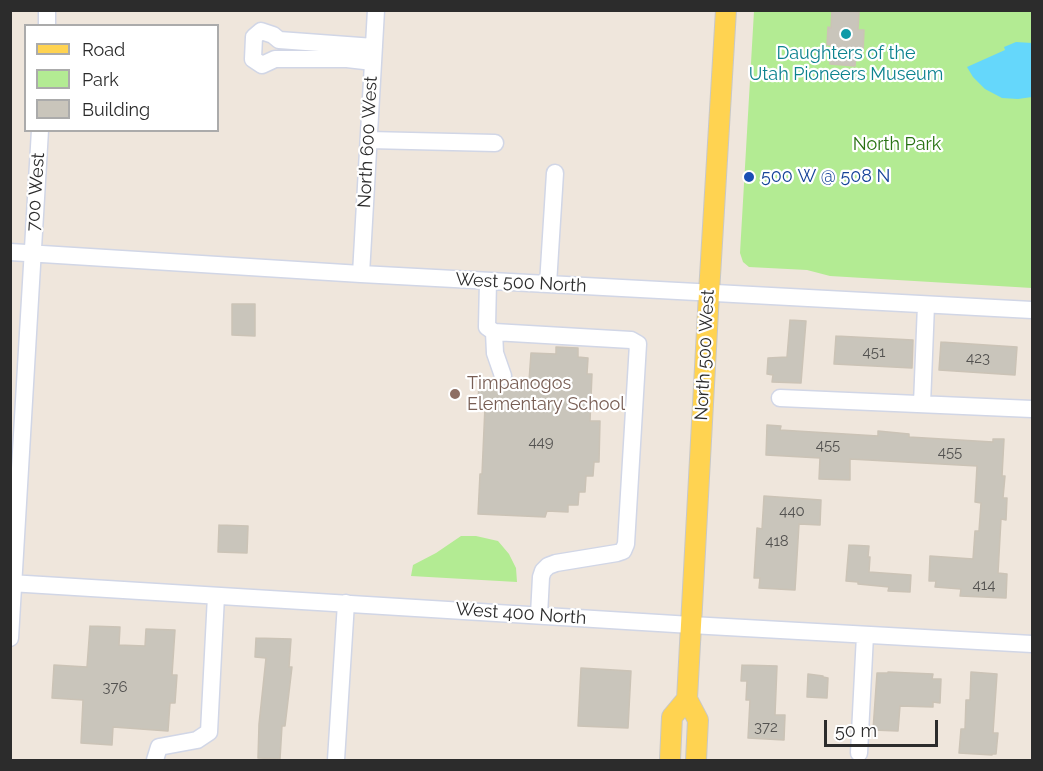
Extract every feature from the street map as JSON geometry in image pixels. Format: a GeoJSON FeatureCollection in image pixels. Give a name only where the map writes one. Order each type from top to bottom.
{"type":"FeatureCollection","features":[{"type":"Feature","properties":{"kind":"main road","name":"North 500 West"},"geometry":{"type":"LineString","coordinates":[[696,760],[698,720],[687,699],[726,10]]}},
{"type":"Feature","properties":{"kind":"main road","name":"North 500 West"},"geometry":{"type":"LineString","coordinates":[[670,760],[672,717],[687,699]]}},
{"type":"Feature","properties":{"kind":"street","name":"North 600 West"},"geometry":{"type":"LineString","coordinates":[[361,274],[376,10]]}},
{"type":"Feature","properties":{"kind":"street"},"geometry":{"type":"LineString","coordinates":[[261,31],[279,40],[374,54],[347,59],[275,59],[262,65],[253,60],[254,37],[261,31]]}},
{"type":"Feature","properties":{"kind":"street","name":"700 West"},"geometry":{"type":"LineString","coordinates":[[10,638],[40,132]]}},
{"type":"Feature","properties":{"kind":"street"},"geometry":{"type":"LineString","coordinates":[[369,140],[495,143]]}},
{"type":"Feature","properties":{"kind":"street"},"geometry":{"type":"LineString","coordinates":[[548,284],[555,173]]}},
{"type":"Feature","properties":{"kind":"street","name":"West 500 North"},"geometry":{"type":"LineString","coordinates":[[10,252],[361,274],[1032,310]]}},
{"type":"Feature","properties":{"kind":"street"},"geometry":{"type":"LineString","coordinates":[[488,281],[491,329],[495,353],[503,376]]}},
{"type":"Feature","properties":{"kind":"street"},"geometry":{"type":"LineString","coordinates":[[922,404],[926,305]]}},
{"type":"Feature","properties":{"kind":"street"},"geometry":{"type":"LineString","coordinates":[[491,329],[631,340],[638,344],[626,544],[623,551],[617,553],[548,566],[541,577],[539,615]]}},
{"type":"Feature","properties":{"kind":"street"},"geometry":{"type":"LineString","coordinates":[[780,398],[1032,409]]}},
{"type":"Feature","properties":{"kind":"street","name":"West 400 North"},"geometry":{"type":"LineString","coordinates":[[12,584],[691,626],[1032,644]]}},
{"type":"Feature","properties":{"kind":"street"},"geometry":{"type":"LineString","coordinates":[[155,760],[159,747],[197,740],[209,732],[216,596]]}},
{"type":"Feature","properties":{"kind":"street"},"geometry":{"type":"LineString","coordinates":[[336,760],[345,603]]}},
{"type":"Feature","properties":{"kind":"street"},"geometry":{"type":"LineString","coordinates":[[859,753],[865,635]]}},
{"type":"Feature","properties":{"kind":"green space","name":"North Park"},"geometry":{"type":"Polygon","coordinates":[[[754,11],[1032,11],[1032,288],[830,276],[807,270],[749,267],[743,262],[740,253],[754,11]]]}},
{"type":"Feature","properties":{"kind":"green space"},"geometry":{"type":"Polygon","coordinates":[[[461,536],[476,536],[498,541],[509,554],[516,568],[517,582],[411,576],[413,565],[461,536]]]}},
{"type":"Feature","properties":{"kind":"water"},"geometry":{"type":"Polygon","coordinates":[[[1016,42],[1032,43],[1032,97],[1002,98],[985,89],[967,67],[1005,50],[1004,47],[1016,42]]]}},
{"type":"Feature","properties":{"kind":"building","name":"Daughters of the Utah Pioneers Museum"},"geometry":{"type":"Polygon","coordinates":[[[832,10],[859,12],[858,30],[864,30],[863,52],[856,52],[855,66],[830,64],[831,45],[827,45],[832,10]]]}},
{"type":"Feature","properties":{"kind":"building"},"geometry":{"type":"Polygon","coordinates":[[[232,304],[255,304],[255,336],[232,335],[232,304]]]}},
{"type":"Feature","properties":{"kind":"building"},"geometry":{"type":"Polygon","coordinates":[[[790,320],[806,321],[801,383],[772,382],[773,375],[767,374],[768,358],[787,357],[790,320]]]}},
{"type":"Feature","properties":{"kind":"building"},"geometry":{"type":"Polygon","coordinates":[[[836,336],[913,340],[912,368],[834,364],[836,336]]]}},
{"type":"Feature","properties":{"kind":"building"},"geometry":{"type":"Polygon","coordinates":[[[941,342],[1017,347],[1015,375],[939,370],[941,342]]]}},
{"type":"Feature","properties":{"kind":"building"},"geometry":{"type":"Polygon","coordinates":[[[556,347],[578,348],[578,357],[588,358],[587,374],[592,374],[590,421],[600,421],[599,462],[594,462],[593,476],[586,476],[585,492],[579,492],[578,505],[568,505],[568,512],[547,511],[545,517],[478,514],[485,406],[478,406],[479,379],[493,379],[502,386],[507,386],[512,380],[529,381],[531,353],[556,354],[556,347]]]}},
{"type":"Feature","properties":{"kind":"building"},"geometry":{"type":"Polygon","coordinates":[[[767,425],[781,426],[780,430],[878,436],[878,431],[909,434],[909,437],[993,442],[993,439],[1004,439],[1003,498],[1007,498],[1006,520],[1001,519],[998,573],[1007,574],[1006,598],[960,596],[961,589],[935,587],[936,581],[929,581],[930,556],[973,559],[975,531],[979,531],[981,503],[975,502],[977,466],[850,459],[850,480],[819,479],[820,458],[766,455],[767,425]]]}},
{"type":"Feature","properties":{"kind":"building"},"geometry":{"type":"Polygon","coordinates":[[[764,496],[821,500],[820,525],[799,524],[795,590],[759,588],[760,578],[754,578],[757,528],[762,529],[764,496]]]}},
{"type":"Feature","properties":{"kind":"building"},"geometry":{"type":"Polygon","coordinates":[[[219,525],[248,526],[247,553],[218,552],[219,525]]]}},
{"type":"Feature","properties":{"kind":"building"},"geometry":{"type":"Polygon","coordinates":[[[849,545],[869,546],[869,572],[911,575],[910,592],[888,591],[889,587],[846,581],[849,545]]]}},
{"type":"Feature","properties":{"kind":"building"},"geometry":{"type":"Polygon","coordinates":[[[90,626],[120,627],[119,645],[145,646],[146,629],[175,630],[172,675],[177,675],[175,703],[170,703],[168,731],[113,727],[112,745],[81,743],[83,700],[52,698],[54,665],[87,667],[90,626]]]}},
{"type":"Feature","properties":{"kind":"building"},"geometry":{"type":"Polygon","coordinates":[[[256,638],[291,639],[289,667],[292,667],[285,726],[282,726],[280,759],[258,758],[266,658],[255,657],[256,638]]]}},
{"type":"Feature","properties":{"kind":"building"},"geometry":{"type":"Polygon","coordinates":[[[742,665],[777,666],[775,715],[785,715],[784,740],[748,738],[750,700],[746,700],[747,681],[741,681],[742,665]]]}},
{"type":"Feature","properties":{"kind":"building"},"geometry":{"type":"Polygon","coordinates":[[[581,668],[631,671],[628,728],[578,726],[581,668]]]}},
{"type":"Feature","properties":{"kind":"building"},"geometry":{"type":"Polygon","coordinates":[[[971,672],[997,674],[993,733],[998,733],[996,754],[959,753],[961,729],[965,729],[966,700],[970,700],[971,672]]]}},
{"type":"Feature","properties":{"kind":"building"},"geometry":{"type":"Polygon","coordinates":[[[877,673],[933,674],[932,679],[941,679],[940,703],[933,702],[933,707],[900,706],[898,731],[873,730],[877,673]]]}},
{"type":"Feature","properties":{"kind":"building"},"geometry":{"type":"Polygon","coordinates":[[[808,674],[828,678],[827,698],[807,697],[808,674]]]}},
{"type":"Feature","properties":{"kind":"place","name":"Daughters of the Utah Pioneers Museum"},"geometry":{"type":"Point","coordinates":[846,34]}},
{"type":"Feature","properties":{"kind":"place","name":"500 W @ 508 N"},"geometry":{"type":"Point","coordinates":[749,177]}},
{"type":"Feature","properties":{"kind":"place","name":"Timpanogos Elementary School"},"geometry":{"type":"Point","coordinates":[455,394]}}]}
